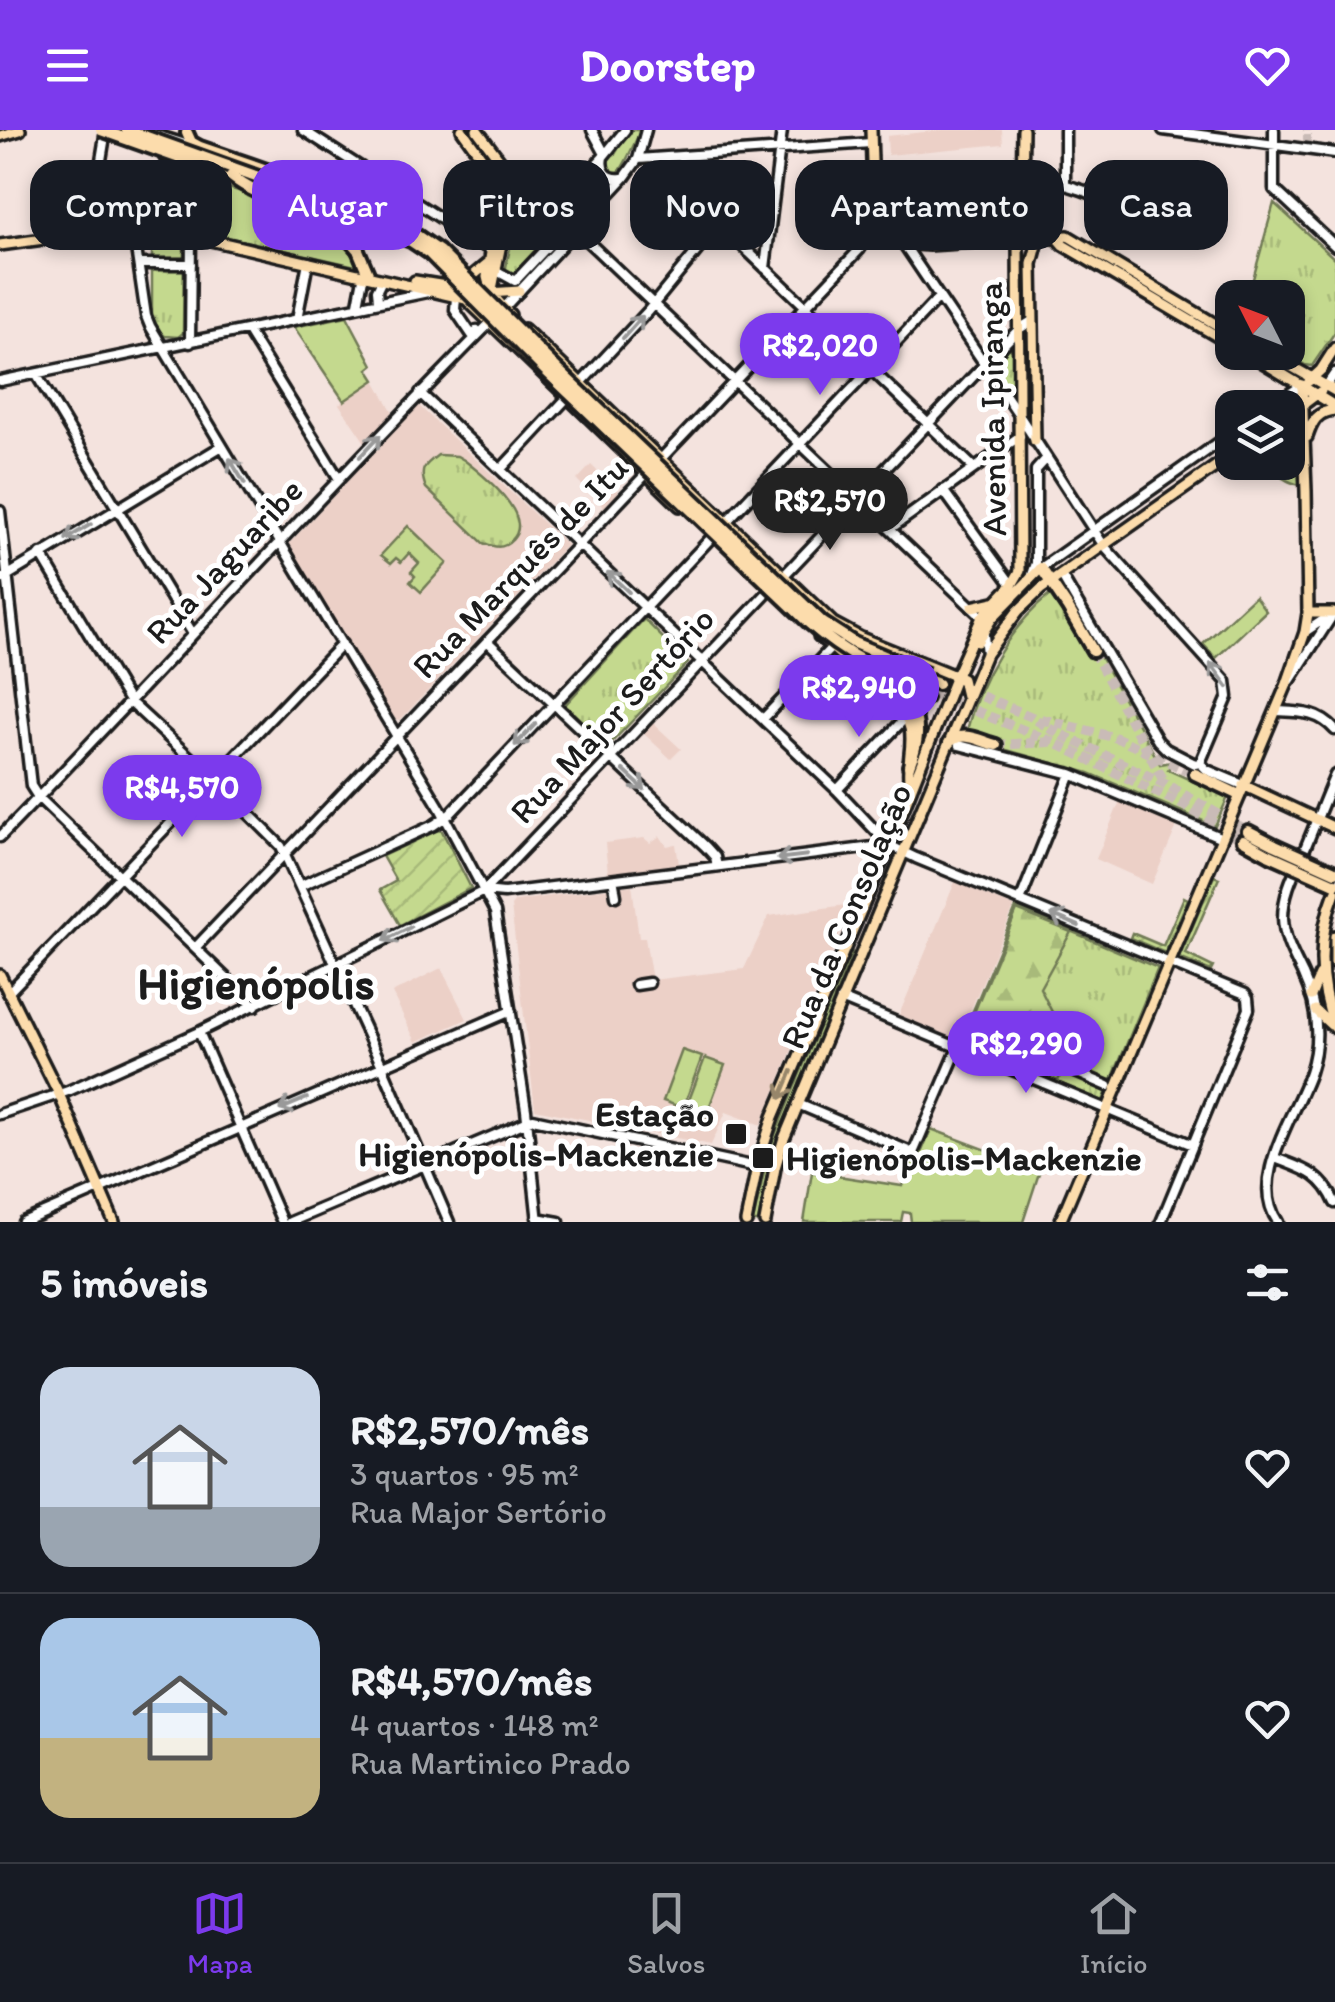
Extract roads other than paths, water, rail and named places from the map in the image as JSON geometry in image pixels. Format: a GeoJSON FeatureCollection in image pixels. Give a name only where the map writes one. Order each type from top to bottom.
{"type":"FeatureCollection","features":[{"type":"Feature","properties":{"kind":"highway"},"geometry":{"type":"LineString","coordinates":[[127,130],[252,175]]}},
{"type":"Feature","properties":{"kind":"highway"},"geometry":{"type":"LineString","coordinates":[[104,132],[185,160]]}},
{"type":"Feature","properties":{"kind":"highway"},"geometry":{"type":"LineString","coordinates":[[185,136],[195,145],[252,166]]}},
{"type":"Feature","properties":{"kind":"highway"},"geometry":{"type":"LineString","coordinates":[[232,176],[411,241],[430,253],[546,371],[836,650],[918,722],[909,766]]}},
{"type":"Feature","properties":{"kind":"highway"},"geometry":{"type":"LineString","coordinates":[[232,177],[253,192],[330,224],[358,250],[373,278]]}},
{"type":"Feature","properties":{"kind":"highway"},"geometry":{"type":"LineString","coordinates":[[423,240],[439,251],[545,358],[822,622],[854,643],[927,674],[932,689]]}},
{"type":"Feature","properties":{"kind":"highway"},"geometry":{"type":"LineString","coordinates":[[1040,568],[1056,578],[1093,651]]}},
{"type":"Feature","properties":{"kind":"highway"},"geometry":{"type":"LineString","coordinates":[[822,614],[847,642],[932,689]]}},
{"type":"Feature","properties":{"kind":"highway"},"geometry":{"type":"LineString","coordinates":[[836,650],[932,689]]}},
{"type":"Feature","properties":{"kind":"highway"},"geometry":{"type":"LineString","coordinates":[[954,744],[956,736],[961,735],[996,745]]}},
{"type":"Feature","properties":{"kind":"highway"},"geometry":{"type":"LineString","coordinates":[[1197,769],[1241,790]]}},
{"type":"Feature","properties":{"kind":"highway"},"geometry":{"type":"LineString","coordinates":[[1246,836],[1335,888]]}},
{"type":"Feature","properties":{"kind":"highway"},"geometry":{"type":"LineString","coordinates":[[1272,850],[1335,872]]}},
{"type":"Feature","properties":{"kind":"main road"},"geometry":{"type":"LineString","coordinates":[[0,136],[20,130]]}},
{"type":"Feature","properties":{"kind":"main road"},"geometry":{"type":"LineString","coordinates":[[89,130],[104,132]]}},
{"type":"Feature","properties":{"kind":"main road"},"geometry":{"type":"LineString","coordinates":[[462,130],[482,158]]}},
{"type":"Feature","properties":{"kind":"main road"},"geometry":{"type":"LineString","coordinates":[[871,130],[871,160]]}},
{"type":"Feature","properties":{"kind":"main road","name":"Avenida Ipiranga"},"geometry":{"type":"LineString","coordinates":[[1022,130],[1022,160]]}},
{"type":"Feature","properties":{"kind":"main road"},"geometry":{"type":"LineString","coordinates":[[480,134],[482,158]]}},
{"type":"Feature","properties":{"kind":"main road"},"geometry":{"type":"LineString","coordinates":[[480,134],[499,160]]}},
{"type":"Feature","properties":{"kind":"main road"},"geometry":{"type":"LineString","coordinates":[[1064,236],[1215,324]]}},
{"type":"Feature","properties":{"kind":"main road"},"geometry":{"type":"LineString","coordinates":[[0,245],[30,241]]}},
{"type":"Feature","properties":{"kind":"main road"},"geometry":{"type":"LineString","coordinates":[[232,245],[432,290],[519,291]]}},
{"type":"Feature","properties":{"kind":"main road"},"geometry":{"type":"LineString","coordinates":[[1064,246],[1215,334]]}},
{"type":"Feature","properties":{"kind":"main road"},"geometry":{"type":"LineString","coordinates":[[490,250],[491,268]]}},
{"type":"Feature","properties":{"kind":"main road"},"geometry":{"type":"LineString","coordinates":[[496,250],[487,281],[491,293],[504,308],[782,576],[844,630],[962,680],[967,698]]}},
{"type":"Feature","properties":{"kind":"main road","name":"Avenida Ipiranga"},"geometry":{"type":"LineString","coordinates":[[1014,581],[1020,570],[1021,552],[1018,250]]}},
{"type":"Feature","properties":{"kind":"main road","name":"Avenida Ipiranga"},"geometry":{"type":"LineString","coordinates":[[1034,438],[1032,264],[1035,250]]}},
{"type":"Feature","properties":{"kind":"main road"},"geometry":{"type":"LineString","coordinates":[[456,292],[491,268]]}},
{"type":"Feature","properties":{"kind":"main road"},"geometry":{"type":"LineString","coordinates":[[373,278],[389,276],[456,292],[466,299],[484,325],[836,650]]}},
{"type":"Feature","properties":{"kind":"main road"},"geometry":{"type":"LineString","coordinates":[[1302,386],[1321,370],[1335,348]]}},
{"type":"Feature","properties":{"kind":"main road"},"geometry":{"type":"LineString","coordinates":[[1276,370],[1335,408]]}},
{"type":"Feature","properties":{"kind":"main road"},"geometry":{"type":"LineString","coordinates":[[1298,370],[1330,388]]}},
{"type":"Feature","properties":{"kind":"main road"},"geometry":{"type":"LineString","coordinates":[[1312,378],[1317,394]]}},
{"type":"Feature","properties":{"kind":"main road"},"geometry":{"type":"LineString","coordinates":[[1305,403],[1330,388]]}},
{"type":"Feature","properties":{"kind":"main road"},"geometry":{"type":"LineString","coordinates":[[1305,443],[1317,416],[1335,408]]}},
{"type":"Feature","properties":{"kind":"main road"},"geometry":{"type":"LineString","coordinates":[[1020,436],[1034,438]]}},
{"type":"Feature","properties":{"kind":"main road","name":"Rua da Consolação"},"geometry":{"type":"LineString","coordinates":[[764,1222],[778,1156],[798,1104],[954,744],[967,698],[986,654],[1018,610],[1056,578],[1215,467]]}},
{"type":"Feature","properties":{"kind":"main road"},"geometry":{"type":"LineString","coordinates":[[1060,1222],[1276,711],[1305,632],[1308,614],[1305,480]]}},
{"type":"Feature","properties":{"kind":"main road","name":"Rua da Consolação"},"geometry":{"type":"LineString","coordinates":[[964,660],[984,629],[1040,568]]}},
{"type":"Feature","properties":{"kind":"main road","name":"Rua da Consolação"},"geometry":{"type":"LineString","coordinates":[[746,1222],[756,1167],[776,1109],[956,677],[982,616],[1014,581]]}},
{"type":"Feature","properties":{"kind":"main road"},"geometry":{"type":"LineString","coordinates":[[972,607],[996,601]]}},
{"type":"Feature","properties":{"kind":"main road"},"geometry":{"type":"LineString","coordinates":[[1308,614],[1334,612]]}},
{"type":"Feature","properties":{"kind":"main road","name":"Rua da Consolação"},"geometry":{"type":"LineString","coordinates":[[909,766],[910,789]]}},
{"type":"Feature","properties":{"kind":"main road"},"geometry":{"type":"LineString","coordinates":[[1241,790],[1335,828]]}},
{"type":"Feature","properties":{"kind":"main road"},"geometry":{"type":"LineString","coordinates":[[1334,1027],[1321,972],[1322,934],[1335,888]]}},
{"type":"Feature","properties":{"kind":"main road"},"geometry":{"type":"LineString","coordinates":[[1335,936],[1335,962]]}},
{"type":"Feature","properties":{"kind":"main road"},"geometry":{"type":"LineString","coordinates":[[1311,996],[1321,972]]}},
{"type":"Feature","properties":{"kind":"main road"},"geometry":{"type":"LineString","coordinates":[[0,976],[59,1094],[114,1222]]}},
{"type":"Feature","properties":{"kind":"main road"},"geometry":{"type":"LineString","coordinates":[[1315,1010],[1334,1027]]}},
{"type":"Feature","properties":{"kind":"street"},"geometry":{"type":"LineString","coordinates":[[139,130],[185,136]]}},
{"type":"Feature","properties":{"kind":"street"},"geometry":{"type":"LineString","coordinates":[[592,130],[604,156],[602,166],[606,174],[624,177]]}},
{"type":"Feature","properties":{"kind":"street"},"geometry":{"type":"LineString","coordinates":[[600,160],[625,130]]}},
{"type":"Feature","properties":{"kind":"street"},"geometry":{"type":"LineString","coordinates":[[610,193],[638,159],[646,130]]}},
{"type":"Feature","properties":{"kind":"street"},"geometry":{"type":"LineString","coordinates":[[766,268],[782,130]]}},
{"type":"Feature","properties":{"kind":"street"},"geometry":{"type":"LineString","coordinates":[[1022,130],[1034,130]]}},
{"type":"Feature","properties":{"kind":"street"},"geometry":{"type":"LineString","coordinates":[[1064,130],[1065,183],[1084,192]]}},
{"type":"Feature","properties":{"kind":"street"},"geometry":{"type":"LineString","coordinates":[[1163,130],[1306,146],[1335,154]]}},
{"type":"Feature","properties":{"kind":"street"},"geometry":{"type":"LineString","coordinates":[[1274,130],[1274,189],[1335,246]]}},
{"type":"Feature","properties":{"kind":"street"},"geometry":{"type":"LineString","coordinates":[[307,131],[443,219]]}},
{"type":"Feature","properties":{"kind":"street"},"geometry":{"type":"LineString","coordinates":[[100,160],[104,132],[170,160]]}},
{"type":"Feature","properties":{"kind":"street"},"geometry":{"type":"LineString","coordinates":[[166,158],[185,136]]}},
{"type":"Feature","properties":{"kind":"street"},"geometry":{"type":"LineString","coordinates":[[638,159],[871,142]]}},
{"type":"Feature","properties":{"kind":"street"},"geometry":{"type":"LineString","coordinates":[[137,250],[146,316],[163,348],[445,817],[484,891],[497,921],[528,1121],[538,1220],[559,1222]]}},
{"type":"Feature","properties":{"kind":"street"},"geometry":{"type":"LineString","coordinates":[[190,342],[191,250]]}},
{"type":"Feature","properties":{"kind":"street"},"geometry":{"type":"LineString","coordinates":[[491,268],[515,281],[548,250]]}},
{"type":"Feature","properties":{"kind":"street","name":"Rua Jaguaribe"},"geometry":{"type":"LineString","coordinates":[[2,831],[504,308],[553,250]]}},
{"type":"Feature","properties":{"kind":"street"},"geometry":{"type":"LineString","coordinates":[[597,250],[982,616],[986,654]]}},
{"type":"Feature","properties":{"kind":"street"},"geometry":{"type":"LineString","coordinates":[[500,469],[582,384],[698,250]]}},
{"type":"Feature","properties":{"kind":"street"},"geometry":{"type":"LineString","coordinates":[[747,250],[973,468]]}},
{"type":"Feature","properties":{"kind":"street","name":"Rua Marquês de Itu"},"geometry":{"type":"LineString","coordinates":[[196,947],[859,250]]}},
{"type":"Feature","properties":{"kind":"street"},"geometry":{"type":"LineString","coordinates":[[908,250],[1104,546],[1228,685],[1228,697],[1197,769]]}},
{"type":"Feature","properties":{"kind":"street"},"geometry":{"type":"LineString","coordinates":[[919,266],[924,250]]}},
{"type":"Feature","properties":{"kind":"street"},"geometry":{"type":"LineString","coordinates":[[297,320],[308,262]]}},
{"type":"Feature","properties":{"kind":"street"},"geometry":{"type":"LineString","coordinates":[[142,264],[191,264]]}},
{"type":"Feature","properties":{"kind":"street"},"geometry":{"type":"LineString","coordinates":[[373,278],[378,300]]}},
{"type":"Feature","properties":{"kind":"street"},"geometry":{"type":"LineString","coordinates":[[358,304],[373,278]]}},
{"type":"Feature","properties":{"kind":"street"},"geometry":{"type":"LineString","coordinates":[[0,381],[432,290]]}},
{"type":"Feature","properties":{"kind":"street"},"geometry":{"type":"LineString","coordinates":[[456,292],[456,310],[472,335],[484,325]]}},
{"type":"Feature","properties":{"kind":"street"},"geometry":{"type":"LineString","coordinates":[[300,886],[445,817],[940,297]]}},
{"type":"Feature","properties":{"kind":"street","name":"Rua Major Sertório"},"geometry":{"type":"LineString","coordinates":[[484,891],[1018,329],[1032,321]]}},
{"type":"Feature","properties":{"kind":"street"},"geometry":{"type":"LineString","coordinates":[[247,330],[339,479]]}},
{"type":"Feature","properties":{"kind":"street"},"geometry":{"type":"LineString","coordinates":[[1330,388],[1335,373]]}},
{"type":"Feature","properties":{"kind":"street"},"geometry":{"type":"LineString","coordinates":[[36,374],[194,634]]}},
{"type":"Feature","properties":{"kind":"street"},"geometry":{"type":"LineString","coordinates":[[1296,390],[1302,386]]}},
{"type":"Feature","properties":{"kind":"street"},"geometry":{"type":"LineString","coordinates":[[420,393],[838,790],[889,844],[1245,994],[1249,1010],[1161,1222]]}},
{"type":"Feature","properties":{"kind":"street"},"geometry":{"type":"LineString","coordinates":[[890,529],[1020,436]]}},
{"type":"Feature","properties":{"kind":"street","name":"Rua da Consolação"},"geometry":{"type":"LineString","coordinates":[[1040,568],[1215,445]]}},
{"type":"Feature","properties":{"kind":"street"},"geometry":{"type":"LineString","coordinates":[[3,578],[222,446]]}},
{"type":"Feature","properties":{"kind":"street","name":"Avenida Ipiranga"},"geometry":{"type":"LineString","coordinates":[[1030,578],[1036,563],[1036,470],[1046,459]]}},
{"type":"Feature","properties":{"kind":"street"},"geometry":{"type":"LineString","coordinates":[[943,490],[1014,581]]}},
{"type":"Feature","properties":{"kind":"street"},"geometry":{"type":"LineString","coordinates":[[0,511],[3,578],[30,781],[38,797],[255,1006]]}},
{"type":"Feature","properties":{"kind":"street"},"geometry":{"type":"LineString","coordinates":[[1035,548],[1050,556],[1059,554]]}},
{"type":"Feature","properties":{"kind":"street"},"geometry":{"type":"LineString","coordinates":[[41,554],[129,701],[280,844],[449,1222]]}},
{"type":"Feature","properties":{"kind":"street"},"geometry":{"type":"LineString","coordinates":[[1056,578],[1158,741],[1197,769]]}},
{"type":"Feature","properties":{"kind":"street"},"geometry":{"type":"LineString","coordinates":[[1305,632],[1334,612]]}},
{"type":"Feature","properties":{"kind":"street"},"geometry":{"type":"LineString","coordinates":[[1287,684],[1334,612]]}},
{"type":"Feature","properties":{"kind":"street"},"geometry":{"type":"LineString","coordinates":[[486,641],[706,847],[718,866]]}},
{"type":"Feature","properties":{"kind":"street"},"geometry":{"type":"LineString","coordinates":[[8,993],[342,644]]}},
{"type":"Feature","properties":{"kind":"street"},"geometry":{"type":"LineString","coordinates":[[763,719],[836,650]]}},
{"type":"Feature","properties":{"kind":"street"},"geometry":{"type":"LineString","coordinates":[[1276,711],[1316,715],[1335,730]]}},
{"type":"Feature","properties":{"kind":"street"},"geometry":{"type":"LineString","coordinates":[[838,790],[910,714]]}},
{"type":"Feature","properties":{"kind":"street"},"geometry":{"type":"LineString","coordinates":[[954,744],[1071,774],[1222,838]]}},
{"type":"Feature","properties":{"kind":"street"},"geometry":{"type":"LineString","coordinates":[[1020,901],[1071,774]]}},
{"type":"Feature","properties":{"kind":"street"},"geometry":{"type":"LineString","coordinates":[[1278,1222],[1267,1185],[1310,1072],[1316,1030],[1311,996],[1285,935],[1284,910],[1287,890],[1335,775]]}},
{"type":"Feature","properties":{"kind":"street"},"geometry":{"type":"LineString","coordinates":[[0,1114],[59,1094],[199,1032],[484,891],[499,893],[889,844]]}},
{"type":"Feature","properties":{"kind":"street"},"geometry":{"type":"LineString","coordinates":[[494,880],[499,893]]}},
{"type":"Feature","properties":{"kind":"street"},"geometry":{"type":"LineString","coordinates":[[614,884],[616,896]]}},
{"type":"Feature","properties":{"kind":"street"},"geometry":{"type":"LineString","coordinates":[[636,985],[649,983]]}},
{"type":"Feature","properties":{"kind":"street"},"geometry":{"type":"LineString","coordinates":[[841,999],[1192,1145]]}},
{"type":"Feature","properties":{"kind":"street"},"geometry":{"type":"LineString","coordinates":[[23,1222],[511,1011]]}},
{"type":"Feature","properties":{"kind":"street"},"geometry":{"type":"LineString","coordinates":[[1316,1030],[1319,1024],[1334,1027]]}},
{"type":"Feature","properties":{"kind":"street"},"geometry":{"type":"LineString","coordinates":[[199,1032],[282,1222]]}},
{"type":"Feature","properties":{"kind":"street"},"geometry":{"type":"LineString","coordinates":[[798,1104],[913,1153],[958,1048]]}},
{"type":"Feature","properties":{"kind":"street"},"geometry":{"type":"LineString","coordinates":[[1064,1067],[1108,1086]]}},
{"type":"Feature","properties":{"kind":"street"},"geometry":{"type":"LineString","coordinates":[[290,1222],[528,1121],[542,1120],[756,1167]]}},
{"type":"Feature","properties":{"kind":"street"},"geometry":{"type":"LineString","coordinates":[[1275,1158],[1318,1176],[1335,1202]]}},
{"type":"Feature","properties":{"kind":"street"},"geometry":{"type":"LineString","coordinates":[[1268,1222],[1272,1212]]}},
{"type":"Feature","properties":{"kind":"tunnel"},"geometry":{"type":"LineString","coordinates":[[1307,130],[1307,143]]}},
{"type":"Feature","properties":{"kind":"tunnel"},"geometry":{"type":"LineString","coordinates":[[1093,651],[1165,783]]}},
{"type":"Feature","properties":{"kind":"tunnel"},"geometry":{"type":"LineString","coordinates":[[940,679],[1032,717],[1248,831]]}},
{"type":"Feature","properties":{"kind":"tunnel"},"geometry":{"type":"LineString","coordinates":[[933,694],[1053,742],[1183,805],[1243,840]]}},
{"type":"Feature","properties":{"kind":"tunnel"},"geometry":{"type":"LineString","coordinates":[[1041,719],[1117,738],[1195,774]]}},
{"type":"Feature","properties":{"kind":"tunnel"},"geometry":{"type":"LineString","coordinates":[[996,745],[1050,742]]}},
{"type":"Feature","properties":{"kind":"place","name":"Estação Higienópolis-Mackenzie"},"geometry":{"type":"Point","coordinates":[736,1134]}},
{"type":"Feature","properties":{"kind":"place","name":"Higienópolis-Mackenzie"},"geometry":{"type":"Point","coordinates":[763,1158]}},
{"type":"Feature","properties":{"kind":"district","name":"Higienópolis"},"geometry":{"type":"Point","coordinates":[256,983]}}]}
